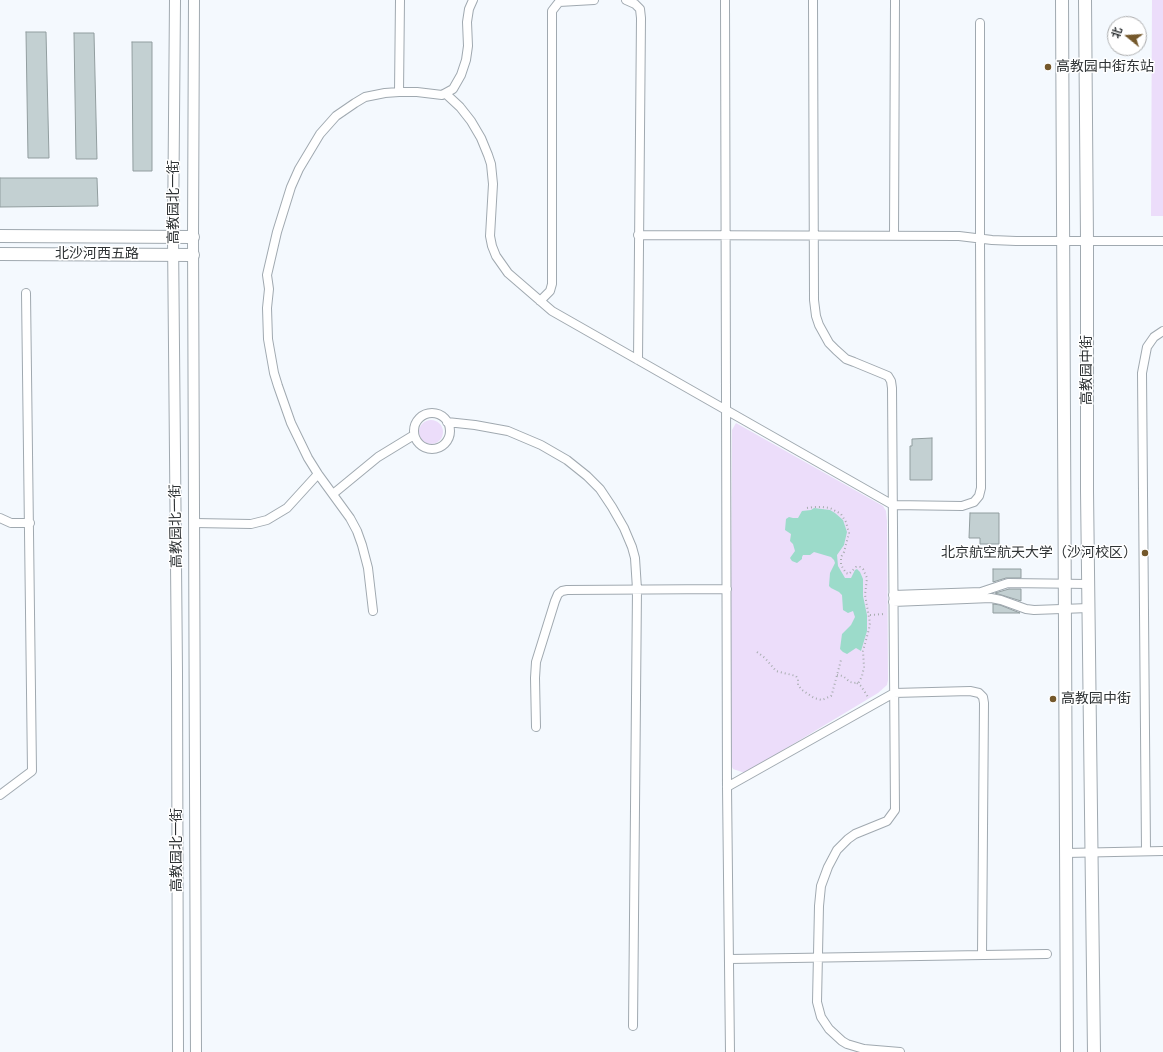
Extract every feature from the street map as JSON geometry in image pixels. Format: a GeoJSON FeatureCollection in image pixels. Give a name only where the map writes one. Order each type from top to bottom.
{"type":"FeatureCollection","features":[{"type":"Feature","properties":{"kind":"main road","name":"高教园中街"},"geometry":{"type":"LineString","coordinates":[[1062,0],[1067,1052]]}},
{"type":"Feature","properties":{"kind":"main road","name":"高教园中街"},"geometry":{"type":"LineString","coordinates":[[1085,0],[1087,491],[1094,1052]]}},
{"type":"Feature","properties":{"kind":"main road","name":"北沙河西五路"},"geometry":{"type":"LineString","coordinates":[[0,236],[193,237]]}},
{"type":"Feature","properties":{"kind":"main road","name":"北沙河西五路"},"geometry":{"type":"LineString","coordinates":[[0,254],[194,255]]}},
{"type":"Feature","properties":{"kind":"street","name":"高教园北一街"},"geometry":{"type":"LineString","coordinates":[[175,0],[173,255],[177,664],[178,1052]]}},
{"type":"Feature","properties":{"kind":"street","name":"高教园北一街"},"geometry":{"type":"LineString","coordinates":[[194,0],[193,237],[196,1052]]}},
{"type":"Feature","properties":{"kind":"street"},"geometry":{"type":"LineString","coordinates":[[399,92],[400,0]]}},
{"type":"Feature","properties":{"kind":"street"},"geometry":{"type":"LineString","coordinates":[[373,611],[371,583],[362,545],[350,518],[308,458],[291,423],[274,373],[268,339],[268,269],[291,187],[299,169],[320,134],[336,116],[360,99],[372,95],[399,92],[417,92],[439,95],[446,94],[457,84],[465,67],[468,46],[467,22],[469,9],[473,0]]}},
{"type":"Feature","properties":{"kind":"street"},"geometry":{"type":"LineString","coordinates":[[540,301],[550,291],[552,284],[552,11],[559,2],[594,0]]}},
{"type":"Feature","properties":{"kind":"street"},"geometry":{"type":"LineString","coordinates":[[626,0],[635,4],[640,9],[641,13],[638,360]]}},
{"type":"Feature","properties":{"kind":"street"},"geometry":{"type":"LineString","coordinates":[[725,0],[725,410],[730,1052]]}},
{"type":"Feature","properties":{"kind":"street"},"geometry":{"type":"LineString","coordinates":[[813,0],[814,300],[816,316],[829,343],[846,358],[884,374],[891,381],[892,388],[895,810],[887,821],[854,834],[837,850],[830,862],[819,896],[817,1002],[821,1017],[829,1029],[842,1041],[856,1047],[873,1051],[900,1052]]}},
{"type":"Feature","properties":{"kind":"street"},"geometry":{"type":"LineString","coordinates":[[894,236],[895,0]]}},
{"type":"Feature","properties":{"kind":"street"},"geometry":{"type":"LineString","coordinates":[[446,94],[465,112],[471,121],[481,138],[491,164],[493,184],[490,236],[496,256],[508,273],[540,301],[562,317],[893,505],[962,506],[974,502],[981,492],[980,23]]}},
{"type":"Feature","properties":{"kind":"street"},"geometry":{"type":"LineString","coordinates":[[638,235],[959,236],[1016,242],[1064,240],[1163,241]]}},
{"type":"Feature","properties":{"kind":"street"},"geometry":{"type":"LineString","coordinates":[[0,795],[32,772],[26,293]]}},
{"type":"Feature","properties":{"kind":"street"},"geometry":{"type":"LineString","coordinates":[[1146,851],[1142,372],[1147,347],[1154,337],[1163,331]]}},
{"type":"Feature","properties":{"kind":"street"},"geometry":{"type":"LineString","coordinates":[[426,414],[438,414],[448,422],[449,434],[447,440],[439,448],[428,449],[423,447],[418,443],[414,435],[414,426],[421,416],[426,414]]}},
{"type":"Feature","properties":{"kind":"street"},"geometry":{"type":"LineString","coordinates":[[448,422],[497,428],[518,434],[567,460],[587,476],[606,497],[624,528],[635,558],[637,589],[633,1026]]}},
{"type":"Feature","properties":{"kind":"street"},"geometry":{"type":"LineString","coordinates":[[333,494],[378,457],[414,435]]}},
{"type":"Feature","properties":{"kind":"street"},"geometry":{"type":"LineString","coordinates":[[195,524],[247,524],[267,520],[287,508],[318,474]]}},
{"type":"Feature","properties":{"kind":"street"},"geometry":{"type":"LineString","coordinates":[[0,518],[11,523],[30,523]]}},
{"type":"Feature","properties":{"kind":"street"},"geometry":{"type":"LineString","coordinates":[[893,598],[981,592],[1008,583],[1088,584]]}},
{"type":"Feature","properties":{"kind":"street"},"geometry":{"type":"LineString","coordinates":[[536,727],[535,666],[558,594],[562,591],[726,589]]}},
{"type":"Feature","properties":{"kind":"street"},"geometry":{"type":"LineString","coordinates":[[893,598],[991,598],[1034,610],[1089,608]]}},
{"type":"Feature","properties":{"kind":"street"},"geometry":{"type":"LineString","coordinates":[[727,788],[894,693],[970,690],[977,692],[983,697],[982,955]]}},
{"type":"Feature","properties":{"kind":"street"},"geometry":{"type":"LineString","coordinates":[[1066,853],[1163,850]]}},
{"type":"Feature","properties":{"kind":"street"},"geometry":{"type":"LineString","coordinates":[[730,959],[1047,954]]}},
{"type":"Feature","properties":{"kind":"path"},"geometry":{"type":"LineString","coordinates":[[807,508],[814,506],[830,508],[841,514],[846,522],[849,533],[841,558],[841,565],[848,574],[851,573],[856,567],[860,567],[863,569],[868,581],[865,595],[870,615],[870,629],[863,651],[864,667],[862,676],[860,681],[857,683]]}},
{"type":"Feature","properties":{"kind":"path"},"geometry":{"type":"LineString","coordinates":[[870,615],[893,612]]}},
{"type":"Feature","properties":{"kind":"path"},"geometry":{"type":"LineString","coordinates":[[757,652],[765,658],[776,671],[796,676],[798,679],[798,685],[802,690],[816,699],[823,700],[830,696],[836,682],[841,660]]}},
{"type":"Feature","properties":{"kind":"path"},"geometry":{"type":"LineString","coordinates":[[837,675],[843,676],[852,683],[857,683],[874,704]]}},
{"type":"Feature","properties":{"kind":"shaded area"},"geometry":{"type":"Polygon","coordinates":[[[1152,0],[1163,0],[1163,216],[1151,216],[1152,0]]]}},
{"type":"Feature","properties":{"kind":"shaded area"},"geometry":{"type":"Polygon","coordinates":[[[431,420],[440,423],[443,432],[440,441],[431,444],[422,441],[419,432],[422,423],[431,420]]]}},
{"type":"Feature","properties":{"kind":"shaded area"},"geometry":{"type":"Polygon","coordinates":[[[736,423],[883,506],[886,511],[887,521],[887,685],[878,693],[745,773],[733,769],[730,763],[732,430],[736,423]]]}},
{"type":"Feature","properties":{"kind":"shaded area"},"geometry":{"type":"Polygon","coordinates":[[[814,508],[830,510],[843,520],[847,532],[844,545],[837,555],[838,566],[845,578],[851,578],[857,569],[863,579],[863,596],[867,615],[867,631],[861,651],[856,648],[847,654],[840,649],[842,634],[851,625],[855,617],[853,611],[848,613],[843,610],[842,595],[829,586],[830,573],[835,563],[834,560],[831,557],[814,552],[810,555],[803,555],[802,559],[797,563],[792,561],[790,558],[795,551],[793,544],[790,541],[791,534],[785,530],[786,519],[789,517],[798,518],[802,511],[811,510],[814,508]]]}},
{"type":"Feature","properties":{"kind":"building"},"geometry":{"type":"Polygon","coordinates":[[[26,32],[46,32],[49,158],[28,158],[26,32]]]}},
{"type":"Feature","properties":{"kind":"building"},"geometry":{"type":"Polygon","coordinates":[[[74,33],[94,33],[97,159],[76,159],[74,33]]]}},
{"type":"Feature","properties":{"kind":"building"},"geometry":{"type":"Polygon","coordinates":[[[132,42],[152,42],[152,171],[133,171],[132,42]]]}},
{"type":"Feature","properties":{"kind":"building"},"geometry":{"type":"Polygon","coordinates":[[[0,178],[97,178],[98,206],[0,207],[0,178]]]}},
{"type":"Feature","properties":{"kind":"building"},"geometry":{"type":"Polygon","coordinates":[[[932,438],[932,480],[910,480],[910,446],[912,446],[912,439],[932,438]]]}},
{"type":"Feature","properties":{"kind":"building"},"geometry":{"type":"Polygon","coordinates":[[[970,513],[999,513],[999,544],[980,544],[980,538],[969,538],[970,513]]]}},
{"type":"Feature","properties":{"kind":"building"},"geometry":{"type":"Polygon","coordinates":[[[993,569],[1021,569],[1021,578],[1006,578],[993,582],[993,569]]]}},
{"type":"Feature","properties":{"kind":"building"},"geometry":{"type":"Polygon","coordinates":[[[1009,589],[1021,589],[1021,601],[995,593],[1009,589]]]}},
{"type":"Feature","properties":{"kind":"building"},"geometry":{"type":"Polygon","coordinates":[[[993,604],[1000,605],[1020,613],[993,613],[993,604]]]}},
{"type":"Feature","properties":{"kind":"place","name":"高教园中街东站"},"geometry":{"type":"Point","coordinates":[1048,67]}},
{"type":"Feature","properties":{"kind":"place","name":"北京航空航天大学（沙河校区）"},"geometry":{"type":"Point","coordinates":[1145,553]}},
{"type":"Feature","properties":{"kind":"place","name":"高教园中街"},"geometry":{"type":"Point","coordinates":[1053,699]}}]}
